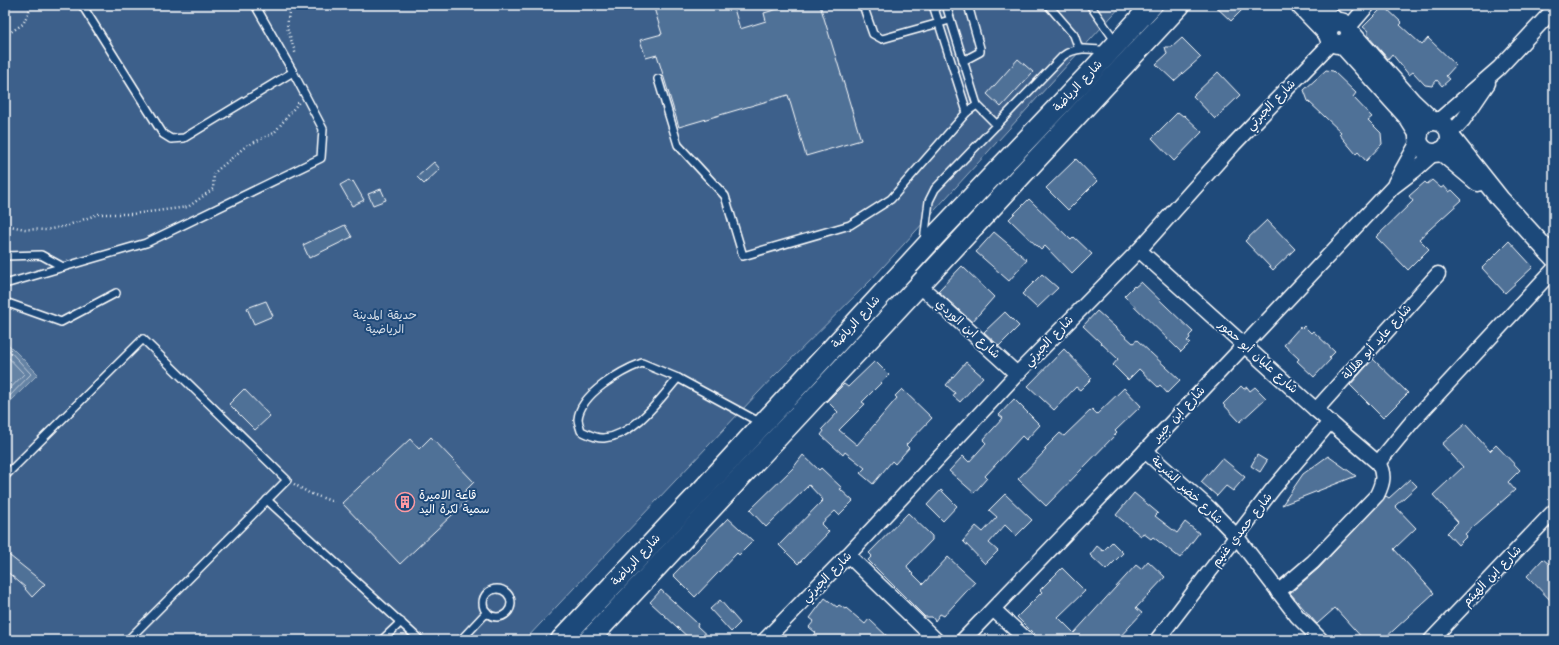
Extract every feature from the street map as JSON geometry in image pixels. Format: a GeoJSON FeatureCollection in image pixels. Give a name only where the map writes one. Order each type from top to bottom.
{"type":"FeatureCollection","features":[{"type":"Feature","properties":{"kind":"main road","name":"شارع الرياضة"},"geometry":{"type":"LineString","coordinates":[[589,640],[918,284],[1120,51],[1152,5]]}},
{"type":"Feature","properties":{"kind":"main road","name":"شارع الرياضة"},"geometry":{"type":"LineString","coordinates":[[561,640],[763,424],[924,247],[1120,51],[1180,5]]}},
{"type":"Feature","properties":{"kind":"main road"},"geometry":{"type":"LineString","coordinates":[[647,547],[662,562]]}},
{"type":"Feature","properties":{"kind":"street"},"geometry":{"type":"LineString","coordinates":[[1300,5],[1340,32],[1411,101],[1435,121],[1446,126],[1450,135],[1500,199],[1554,258]]}},
{"type":"Feature","properties":{"kind":"street"},"geometry":{"type":"LineString","coordinates":[[1318,5],[1407,116],[1424,149],[1437,152],[1500,199]]}},
{"type":"Feature","properties":{"kind":"street"},"geometry":{"type":"LineString","coordinates":[[1340,32],[1359,5]]}},
{"type":"Feature","properties":{"kind":"street"},"geometry":{"type":"LineString","coordinates":[[1340,32],[1368,5]]}},
{"type":"Feature","properties":{"kind":"street"},"geometry":{"type":"LineString","coordinates":[[1419,137],[1423,125],[1435,121],[1499,68],[1554,9]]}},
{"type":"Feature","properties":{"kind":"street","name":"شارع الجبرتي"},"geometry":{"type":"LineString","coordinates":[[765,640],[848,555],[1017,374],[1139,250],[1234,144],[1340,32]]}},
{"type":"Feature","properties":{"kind":"street"},"geometry":{"type":"LineString","coordinates":[[1437,152],[1448,145],[1450,135],[1463,120],[1499,68]]}},
{"type":"Feature","properties":{"kind":"street","name":"شارع ابن جبير"},"geometry":{"type":"LineString","coordinates":[[1393,187],[1419,137]]}},
{"type":"Feature","properties":{"kind":"street","name":"شارع ابن جبير"},"geometry":{"type":"LineString","coordinates":[[963,640],[994,610],[1145,451],[1393,187],[1437,152]]}},
{"type":"Feature","properties":{"kind":"street","name":"شارع عليان أبو حمور"},"geometry":{"type":"LineString","coordinates":[[1139,250],[1316,410],[1378,463]]}},
{"type":"Feature","properties":{"kind":"street"},"geometry":{"type":"LineString","coordinates":[[1278,592],[1313,562],[1377,494],[1383,481],[1382,469],[1378,463],[1411,423],[1554,270]]}},
{"type":"Feature","properties":{"kind":"street","name":"شارع عايد أبو هلالة"},"geometry":{"type":"LineString","coordinates":[[1316,410],[1438,274]]}},
{"type":"Feature","properties":{"kind":"street","name":"شارع ابن الوردي"},"geometry":{"type":"LineString","coordinates":[[918,284],[1017,374]]}},
{"type":"Feature","properties":{"kind":"street","name":"شارع حمدي غنيم"},"geometry":{"type":"LineString","coordinates":[[1157,640],[1236,536],[1330,422]]}},
{"type":"Feature","properties":{"kind":"street","name":"شارع خضر الشرعة"},"geometry":{"type":"LineString","coordinates":[[1145,451],[1209,508],[1236,536],[1297,616],[1321,640]]}},
{"type":"Feature","properties":{"kind":"street","name":"شارع ابن الهيثم"},"geometry":{"type":"LineString","coordinates":[[1431,640],[1554,511]]}},
{"type":"Feature","properties":{"kind":"street"},"geometry":{"type":"LineString","coordinates":[[848,555],[936,640]]}},
{"type":"Feature","properties":{"kind":"street"},"geometry":{"type":"LineString","coordinates":[[994,610],[1027,640]]}},
{"type":"Feature","properties":{"kind":"lane"},"geometry":{"type":"LineString","coordinates":[[82,5],[162,134],[171,139],[184,138],[293,72]]}},
{"type":"Feature","properties":{"kind":"lane"},"geometry":{"type":"LineString","coordinates":[[5,284],[146,243],[321,158],[323,129],[305,92],[255,5]]}},
{"type":"Feature","properties":{"kind":"lane"},"geometry":{"type":"LineString","coordinates":[[863,5],[873,34],[882,39],[950,20]]}},
{"type":"Feature","properties":{"kind":"lane"},"geometry":{"type":"LineString","coordinates":[[934,5],[967,112]]}},
{"type":"Feature","properties":{"kind":"lane"},"geometry":{"type":"LineString","coordinates":[[946,5],[977,105],[997,125]]}},
{"type":"Feature","properties":{"kind":"lane"},"geometry":{"type":"LineString","coordinates":[[963,60],[980,52],[968,5]]}},
{"type":"Feature","properties":{"kind":"lane"},"geometry":{"type":"LineString","coordinates":[[1048,5],[1074,35],[1079,48]]}},
{"type":"Feature","properties":{"kind":"lane"},"geometry":{"type":"LineString","coordinates":[[1090,5],[1120,51]]}},
{"type":"Feature","properties":{"kind":"lane"},"geometry":{"type":"LineString","coordinates":[[924,247],[928,201],[935,189],[1063,56],[1070,51],[1079,48],[1120,51]]}},
{"type":"Feature","properties":{"kind":"lane"},"geometry":{"type":"LineString","coordinates":[[658,79],[678,145],[725,196],[743,256],[850,225],[891,199],[967,112],[977,105]]}},
{"type":"Feature","properties":{"kind":"lane"},"geometry":{"type":"LineString","coordinates":[[5,256],[41,255],[63,267]]}},
{"type":"Feature","properties":{"kind":"lane"},"geometry":{"type":"LineString","coordinates":[[5,302],[61,322],[116,292]]}},
{"type":"Feature","properties":{"kind":"lane"},"geometry":{"type":"LineString","coordinates":[[5,476],[143,339],[287,480],[128,640]]}},
{"type":"Feature","properties":{"kind":"lane"},"geometry":{"type":"LineString","coordinates":[[678,378],[649,410],[620,434],[603,438],[593,437],[581,431],[578,420],[580,410],[584,403],[597,389],[630,368],[642,363],[678,378],[763,424]]}},
{"type":"Feature","properties":{"kind":"lane"},"geometry":{"type":"LineString","coordinates":[[267,500],[420,640]]}},
{"type":"Feature","properties":{"kind":"lane"},"geometry":{"type":"LineString","coordinates":[[498,588],[506,592],[511,600],[507,612],[499,617],[490,615],[487,612],[483,604],[486,594],[489,591],[498,588]]}},
{"type":"Feature","properties":{"kind":"lane"},"geometry":{"type":"LineString","coordinates":[[461,640],[487,612]]}},
{"type":"Feature","properties":{"kind":"lane"},"geometry":{"type":"LineString","coordinates":[[382,640],[401,622]]}},
{"type":"Feature","properties":{"kind":"path"},"geometry":{"type":"LineString","coordinates":[[5,36],[23,24],[32,5]]}},
{"type":"Feature","properties":{"kind":"path"},"geometry":{"type":"LineString","coordinates":[[290,5],[287,27],[297,58]]}},
{"type":"Feature","properties":{"kind":"path"},"geometry":{"type":"LineString","coordinates":[[5,225],[25,229],[46,230],[66,226],[98,214],[132,214],[188,207],[213,189],[214,173],[246,146],[274,133],[305,92]]}},
{"type":"Feature","properties":{"kind":"path"},"geometry":{"type":"LineString","coordinates":[[287,480],[309,493],[334,502]]}},
{"type":"Feature","properties":{"kind":"green space","name":"حديقة المدينة الرياضية"},"geometry":{"type":"Polygon","coordinates":[[[5,5],[1122,5],[873,278],[774,376],[525,640],[5,640],[5,5]]]}},
{"type":"Feature","properties":{"kind":"water"},"geometry":{"type":"Polygon","coordinates":[[[5,341],[38,374],[5,407],[5,341]]]}},
{"type":"Feature","properties":{"kind":"building"},"geometry":{"type":"Polygon","coordinates":[[[653,5],[733,5],[740,29],[766,21],[764,13],[791,5],[820,5],[861,140],[806,156],[788,95],[679,127],[657,55],[646,58],[640,40],[662,34],[653,5]]]}},
{"type":"Feature","properties":{"kind":"building"},"geometry":{"type":"Polygon","coordinates":[[[1214,5],[1237,5],[1242,10],[1231,21],[1214,5]]]}},
{"type":"Feature","properties":{"kind":"building"},"geometry":{"type":"Polygon","coordinates":[[[1384,6],[1402,23],[1400,25],[1422,45],[1428,38],[1456,65],[1446,76],[1450,79],[1442,86],[1437,80],[1432,86],[1425,85],[1413,72],[1409,75],[1392,54],[1388,59],[1368,36],[1368,31],[1363,27],[1384,6]]]}},
{"type":"Feature","properties":{"kind":"building"},"geometry":{"type":"Polygon","coordinates":[[[1182,38],[1201,57],[1174,81],[1156,64],[1167,54],[1165,47],[1172,47],[1182,38]]]}},
{"type":"Feature","properties":{"kind":"building"},"geometry":{"type":"Polygon","coordinates":[[[1018,59],[1033,72],[1001,107],[987,94],[1018,59]]]}},
{"type":"Feature","properties":{"kind":"building"},"geometry":{"type":"Polygon","coordinates":[[[1326,70],[1333,71],[1356,93],[1353,97],[1372,117],[1368,120],[1381,133],[1382,144],[1366,161],[1358,152],[1356,154],[1339,134],[1341,132],[1308,101],[1304,90],[1326,70]]]}},
{"type":"Feature","properties":{"kind":"building"},"geometry":{"type":"Polygon","coordinates":[[[1218,72],[1240,95],[1215,119],[1193,96],[1218,72]]]}},
{"type":"Feature","properties":{"kind":"building"},"geometry":{"type":"Polygon","coordinates":[[[1178,112],[1183,116],[1184,115],[1202,132],[1174,161],[1152,138],[1178,112]]]}},
{"type":"Feature","properties":{"kind":"building"},"geometry":{"type":"Polygon","coordinates":[[[1076,159],[1097,181],[1068,210],[1046,188],[1076,159]]]}},
{"type":"Feature","properties":{"kind":"building"},"geometry":{"type":"Polygon","coordinates":[[[434,162],[440,169],[424,184],[417,177],[434,162]]]}},
{"type":"Feature","properties":{"kind":"building"},"geometry":{"type":"Polygon","coordinates":[[[349,180],[351,183],[353,181],[364,200],[352,206],[340,185],[349,180]]]}},
{"type":"Feature","properties":{"kind":"building"},"geometry":{"type":"Polygon","coordinates":[[[1432,180],[1441,188],[1444,186],[1449,192],[1452,190],[1462,200],[1419,239],[1429,249],[1408,270],[1376,237],[1413,201],[1409,196],[1425,182],[1427,184],[1432,180]]]}},
{"type":"Feature","properties":{"kind":"building"},"geometry":{"type":"Polygon","coordinates":[[[381,189],[386,200],[373,205],[368,194],[381,189]]]}},
{"type":"Feature","properties":{"kind":"building"},"geometry":{"type":"Polygon","coordinates":[[[1029,199],[1071,240],[1074,237],[1092,254],[1072,274],[1045,246],[1041,250],[1009,219],[1029,199]]]}},
{"type":"Feature","properties":{"kind":"building"},"geometry":{"type":"Polygon","coordinates":[[[1267,220],[1295,249],[1273,270],[1245,241],[1267,220]]]}},
{"type":"Feature","properties":{"kind":"building"},"geometry":{"type":"Polygon","coordinates":[[[345,225],[352,237],[309,258],[303,245],[345,225]]]}},
{"type":"Feature","properties":{"kind":"building"},"geometry":{"type":"Polygon","coordinates":[[[994,232],[1027,260],[1009,281],[976,252],[994,232]]]}},
{"type":"Feature","properties":{"kind":"building"},"geometry":{"type":"Polygon","coordinates":[[[1509,241],[1533,267],[1505,293],[1482,268],[1509,241]]]}},
{"type":"Feature","properties":{"kind":"building"},"geometry":{"type":"Polygon","coordinates":[[[962,266],[994,297],[972,322],[938,291],[962,266]]]}},
{"type":"Feature","properties":{"kind":"building"},"geometry":{"type":"Polygon","coordinates":[[[1042,274],[1058,288],[1037,308],[1022,294],[1042,274]]]}},
{"type":"Feature","properties":{"kind":"building"},"geometry":{"type":"Polygon","coordinates":[[[1141,282],[1193,332],[1187,341],[1190,343],[1181,352],[1124,296],[1134,286],[1135,287],[1141,282]]]}},
{"type":"Feature","properties":{"kind":"building"},"geometry":{"type":"Polygon","coordinates":[[[266,301],[273,316],[254,324],[247,308],[266,301]]]}},
{"type":"Feature","properties":{"kind":"building"},"geometry":{"type":"Polygon","coordinates":[[[1097,311],[1133,343],[1137,340],[1180,380],[1167,393],[1160,385],[1158,387],[1139,369],[1128,380],[1113,365],[1118,359],[1083,326],[1097,311]]]}},
{"type":"Feature","properties":{"kind":"building"},"geometry":{"type":"Polygon","coordinates":[[[1005,312],[1019,326],[999,346],[984,332],[1005,312]]]}},
{"type":"Feature","properties":{"kind":"building"},"geometry":{"type":"Polygon","coordinates":[[[1304,326],[1311,333],[1313,331],[1335,352],[1329,358],[1331,359],[1314,377],[1297,361],[1299,359],[1284,345],[1300,327],[1301,329],[1304,326]]]}},
{"type":"Feature","properties":{"kind":"building"},"geometry":{"type":"Polygon","coordinates":[[[1064,349],[1092,378],[1080,390],[1076,387],[1054,410],[1028,386],[1064,349]]]}},
{"type":"Feature","properties":{"kind":"building"},"geometry":{"type":"Polygon","coordinates":[[[1373,359],[1408,393],[1383,418],[1350,385],[1373,359]]]}},
{"type":"Feature","properties":{"kind":"building"},"geometry":{"type":"Polygon","coordinates":[[[875,361],[889,375],[862,402],[865,404],[839,430],[857,445],[897,398],[895,396],[902,389],[932,418],[906,445],[909,448],[895,464],[892,461],[873,484],[860,473],[865,468],[845,452],[843,455],[821,435],[824,431],[822,429],[838,412],[827,401],[844,384],[848,387],[875,361]]]}},
{"type":"Feature","properties":{"kind":"building"},"geometry":{"type":"Polygon","coordinates":[[[966,362],[983,377],[960,402],[953,396],[955,393],[946,385],[966,362]]]}},
{"type":"Feature","properties":{"kind":"building"},"geometry":{"type":"Polygon","coordinates":[[[1241,386],[1244,389],[1247,387],[1250,391],[1255,387],[1266,398],[1240,422],[1223,404],[1241,386]]]}},
{"type":"Feature","properties":{"kind":"building"},"geometry":{"type":"Polygon","coordinates":[[[1124,388],[1141,406],[1115,431],[1117,433],[1046,506],[1018,479],[1060,433],[1064,436],[1092,409],[1097,414],[1124,388]]]}},
{"type":"Feature","properties":{"kind":"building"},"geometry":{"type":"Polygon","coordinates":[[[244,389],[270,416],[255,430],[229,404],[244,389]]]}},
{"type":"Feature","properties":{"kind":"building"},"geometry":{"type":"Polygon","coordinates":[[[1014,399],[1040,425],[1026,440],[1022,436],[985,476],[987,478],[974,493],[949,471],[963,456],[969,462],[986,443],[983,440],[1003,418],[999,415],[1014,399]]]}},
{"type":"Feature","properties":{"kind":"building"},"geometry":{"type":"Polygon","coordinates":[[[1465,424],[1490,451],[1496,445],[1520,470],[1508,482],[1515,490],[1465,534],[1467,536],[1458,545],[1447,533],[1458,522],[1433,495],[1463,467],[1442,444],[1465,424]]]}},
{"type":"Feature","properties":{"kind":"building","name":"قاعة الاميرة سمية لكرة اليد"},"geometry":{"type":"Polygon","coordinates":[[[431,437],[474,482],[462,494],[468,500],[400,564],[342,503],[410,439],[419,449],[431,437]]]}},
{"type":"Feature","properties":{"kind":"building"},"geometry":{"type":"Polygon","coordinates":[[[803,455],[819,470],[821,468],[853,501],[839,515],[835,511],[821,524],[829,532],[798,564],[779,545],[823,500],[809,485],[766,527],[750,510],[793,468],[803,455]]]}},
{"type":"Feature","properties":{"kind":"building"},"geometry":{"type":"Polygon","coordinates":[[[1257,455],[1267,461],[1260,472],[1251,466],[1257,455]]]}},
{"type":"Feature","properties":{"kind":"building"},"geometry":{"type":"Polygon","coordinates":[[[1328,456],[1356,476],[1282,505],[1303,474],[1328,456]]]}},
{"type":"Feature","properties":{"kind":"building"},"geometry":{"type":"Polygon","coordinates":[[[1222,458],[1245,477],[1233,491],[1226,486],[1217,496],[1201,482],[1222,458]]]}},
{"type":"Feature","properties":{"kind":"building"},"geometry":{"type":"Polygon","coordinates":[[[1410,479],[1417,486],[1395,506],[1416,528],[1394,549],[1434,593],[1383,640],[1364,640],[1335,608],[1317,624],[1290,593],[1319,568],[1386,496],[1389,498],[1410,479]]]}},
{"type":"Feature","properties":{"kind":"building"},"geometry":{"type":"Polygon","coordinates":[[[941,490],[957,506],[943,521],[927,505],[941,490]]]}},
{"type":"Feature","properties":{"kind":"building"},"geometry":{"type":"Polygon","coordinates":[[[1134,493],[1158,513],[1155,516],[1177,533],[1185,522],[1199,533],[1180,558],[1153,537],[1151,539],[1143,533],[1141,536],[1116,515],[1134,493]]]}},
{"type":"Feature","properties":{"kind":"building"},"geometry":{"type":"Polygon","coordinates":[[[1005,494],[1032,520],[1016,536],[1005,525],[989,543],[998,551],[985,564],[963,541],[976,526],[983,532],[997,517],[989,510],[1005,494]]]}},
{"type":"Feature","properties":{"kind":"building"},"geometry":{"type":"Polygon","coordinates":[[[908,513],[932,536],[932,540],[907,566],[909,570],[923,584],[948,557],[975,582],[944,616],[940,614],[935,621],[932,617],[925,617],[868,560],[872,556],[869,553],[908,513]]]}},
{"type":"Feature","properties":{"kind":"building"},"geometry":{"type":"Polygon","coordinates":[[[728,518],[753,541],[739,555],[737,553],[695,597],[673,575],[728,518]]]}},
{"type":"Feature","properties":{"kind":"building"},"geometry":{"type":"Polygon","coordinates":[[[1112,542],[1123,553],[1106,570],[1090,555],[1097,546],[1103,551],[1112,542]]]}},
{"type":"Feature","properties":{"kind":"building"},"geometry":{"type":"Polygon","coordinates":[[[5,552],[45,584],[32,597],[25,589],[26,588],[5,570],[5,552]]]}},
{"type":"Feature","properties":{"kind":"building"},"geometry":{"type":"Polygon","coordinates":[[[1543,559],[1549,564],[1554,559],[1554,604],[1527,576],[1543,559]]]}},
{"type":"Feature","properties":{"kind":"building"},"geometry":{"type":"Polygon","coordinates":[[[1148,561],[1165,577],[1136,608],[1142,613],[1117,640],[1040,640],[1017,617],[1042,592],[1040,590],[1062,568],[1085,591],[1058,617],[1074,633],[1136,565],[1141,569],[1148,561]]]}},
{"type":"Feature","properties":{"kind":"building"},"geometry":{"type":"Polygon","coordinates":[[[661,590],[698,624],[697,626],[712,640],[691,640],[650,602],[661,590]]]}},
{"type":"Feature","properties":{"kind":"building"},"geometry":{"type":"Polygon","coordinates":[[[825,598],[837,607],[839,605],[845,609],[846,608],[865,624],[869,619],[891,640],[810,640],[816,633],[809,627],[814,621],[810,618],[825,598]]]}},
{"type":"Feature","properties":{"kind":"building"},"geometry":{"type":"Polygon","coordinates":[[[720,600],[740,623],[731,632],[710,609],[720,600]]]}},
{"type":"Feature","properties":{"kind":"place","name":"قاعة الاميرة سمية لكرة اليد"},"geometry":{"type":"Point","coordinates":[405,502]}}]}
